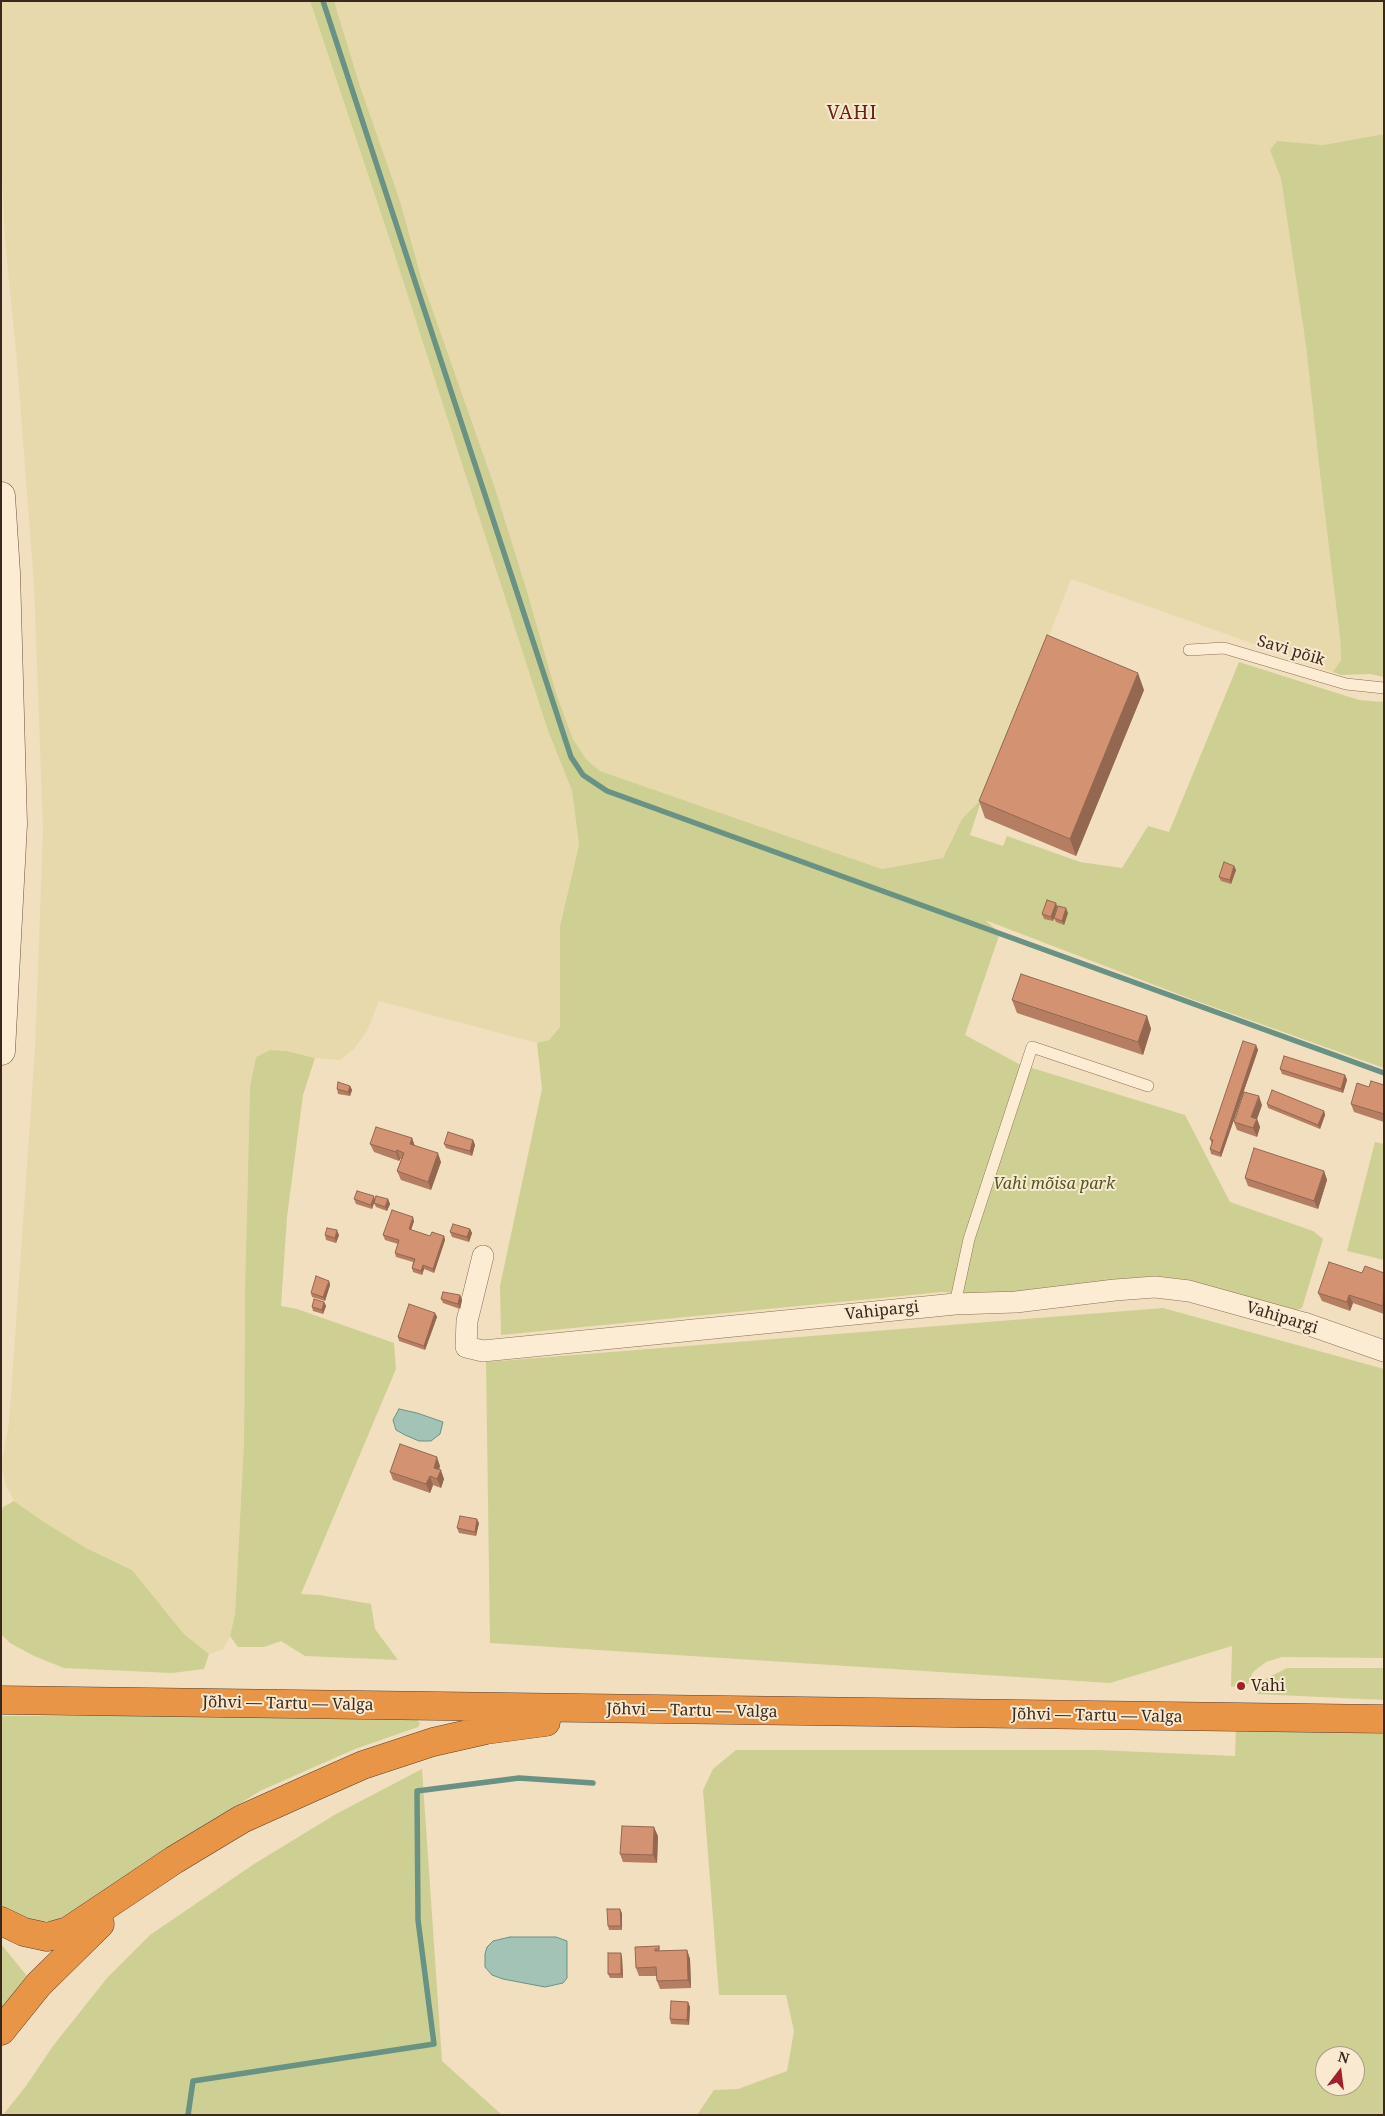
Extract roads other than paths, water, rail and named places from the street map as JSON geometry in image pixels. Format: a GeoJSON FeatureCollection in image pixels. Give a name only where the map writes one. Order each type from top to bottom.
{"type":"FeatureCollection","features":[{"type":"Feature","properties":{"kind":"highway","name":"Jõhvi — Tartu — Valga"},"geometry":{"type":"LineString","coordinates":[[5,1698],[672,1710],[1384,1719]]}},
{"type":"Feature","properties":{"kind":"highway"},"geometry":{"type":"LineString","coordinates":[[1,1921],[24,1932],[47,1937],[68,1931],[98,1913],[174,1860],[242,1819],[363,1765],[433,1742],[486,1730],[552,1721],[672,1710]]}},
{"type":"Feature","properties":{"kind":"highway"},"geometry":{"type":"LineString","coordinates":[[1,2030],[39,1984],[98,1926],[174,1860]]}},
{"type":"Feature","properties":{"kind":"main road"},"geometry":{"type":"LineString","coordinates":[[1,496],[6,573],[13,824],[1,1050]]}},
{"type":"Feature","properties":{"kind":"street","name":"Vahipargi"},"geometry":{"type":"LineString","coordinates":[[483,1256],[466,1330],[466,1347],[482,1351],[955,1304],[1016,1302],[1155,1287],[1189,1291],[1304,1323],[1384,1351]]}},
{"type":"Feature","properties":{"kind":"lane","name":"Savi põik"},"geometry":{"type":"LineString","coordinates":[[1189,650],[1224,648],[1346,684],[1384,688]]}},
{"type":"Feature","properties":{"kind":"lane"},"geometry":{"type":"LineString","coordinates":[[955,1304],[969,1239],[1032,1047],[1148,1086]]}},
{"type":"Feature","properties":{"kind":"waterway"},"geometry":{"type":"LineString","coordinates":[[323,1],[571,757],[583,775],[607,791],[1384,1073]]}},
{"type":"Feature","properties":{"kind":"waterway"},"geometry":{"type":"LineString","coordinates":[[188,2115],[193,2081],[434,2044],[418,1920],[417,1791],[519,1778],[593,1783]]}},
{"type":"Feature","properties":{"kind":"place","name":"Vahi"},"geometry":{"type":"Point","coordinates":[1241,1686]}},
{"type":"Feature","properties":{"kind":"district","name":"VAHI"},"geometry":{"type":"Point","coordinates":[852,114]}},
{"type":"Feature","properties":{"kind":"park label","name":"Vahi mõisa park"},"geometry":{"type":"Point","coordinates":[1054,1184]}}]}
